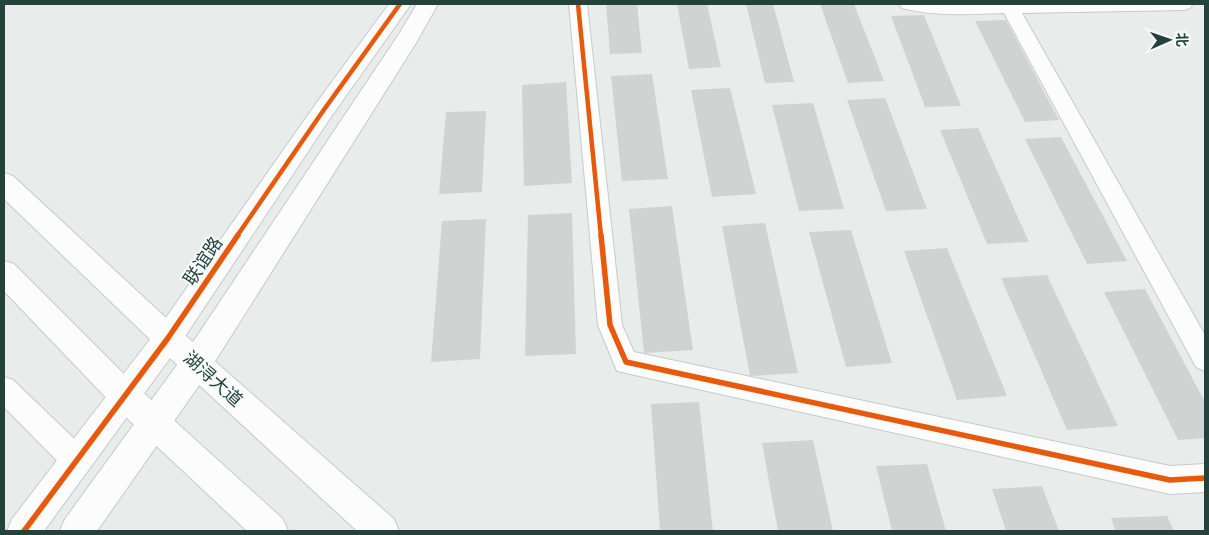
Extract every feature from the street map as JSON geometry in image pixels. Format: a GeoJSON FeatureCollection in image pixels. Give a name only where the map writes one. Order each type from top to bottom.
{"type":"FeatureCollection","features":[{"type":"Feature","properties":{"kind":"street","name":"联谊路"},"geometry":{"type":"LineString","coordinates":[[24,531],[168,338],[322,111],[400,4]]}},
{"type":"Feature","properties":{"kind":"street"},"geometry":{"type":"LineString","coordinates":[[77,531],[196,364],[408,38],[427,4]]}},
{"type":"Feature","properties":{"kind":"street"},"geometry":{"type":"LineString","coordinates":[[578,4],[610,325],[626,362],[1170,480],[1205,478]]}},
{"type":"Feature","properties":{"kind":"street"},"geometry":{"type":"LineString","coordinates":[[908,4],[936,8],[1009,5],[1184,4]]}},
{"type":"Feature","properties":{"kind":"street"},"geometry":{"type":"LineString","coordinates":[[1009,5],[1205,359]]}},
{"type":"Feature","properties":{"kind":"street","name":"湖浔大道"},"geometry":{"type":"LineString","coordinates":[[4,183],[196,364],[382,531]]}},
{"type":"Feature","properties":{"kind":"street"},"geometry":{"type":"LineString","coordinates":[[4,272],[125,396],[271,531]]}},
{"type":"Feature","properties":{"kind":"street"},"geometry":{"type":"LineString","coordinates":[[4,389],[77,461]]}},
{"type":"Feature","properties":{"kind":"building"},"geometry":{"type":"Polygon","coordinates":[[[606,4],[637,4],[642,53],[610,54],[606,4]]]}},
{"type":"Feature","properties":{"kind":"building"},"geometry":{"type":"Polygon","coordinates":[[[677,4],[707,4],[721,67],[689,69],[677,4]]]}},
{"type":"Feature","properties":{"kind":"building"},"geometry":{"type":"Polygon","coordinates":[[[746,4],[773,4],[794,82],[765,83],[746,4]]]}},
{"type":"Feature","properties":{"kind":"building"},"geometry":{"type":"Polygon","coordinates":[[[820,4],[854,4],[884,81],[848,83],[820,4]]]}},
{"type":"Feature","properties":{"kind":"building"},"geometry":{"type":"Polygon","coordinates":[[[924,15],[961,106],[925,107],[891,16],[924,15]]]}},
{"type":"Feature","properties":{"kind":"building"},"geometry":{"type":"Polygon","coordinates":[[[1006,20],[1059,120],[1025,122],[975,21],[1006,20]]]}},
{"type":"Feature","properties":{"kind":"building"},"geometry":{"type":"Polygon","coordinates":[[[652,74],[668,179],[622,181],[611,76],[652,74]]]}},
{"type":"Feature","properties":{"kind":"building"},"geometry":{"type":"Polygon","coordinates":[[[566,82],[572,183],[524,186],[522,85],[566,82]]]}},
{"type":"Feature","properties":{"kind":"building"},"geometry":{"type":"Polygon","coordinates":[[[730,88],[756,194],[712,197],[691,90],[730,88]]]}},
{"type":"Feature","properties":{"kind":"building"},"geometry":{"type":"Polygon","coordinates":[[[885,98],[927,209],[886,211],[847,100],[885,98]]]}},
{"type":"Feature","properties":{"kind":"building"},"geometry":{"type":"Polygon","coordinates":[[[813,103],[844,209],[799,211],[772,105],[813,103]]]}},
{"type":"Feature","properties":{"kind":"building"},"geometry":{"type":"Polygon","coordinates":[[[486,111],[482,192],[439,194],[446,112],[486,111]]]}},
{"type":"Feature","properties":{"kind":"building"},"geometry":{"type":"Polygon","coordinates":[[[978,128],[1029,242],[987,244],[940,130],[978,128]]]}},
{"type":"Feature","properties":{"kind":"building"},"geometry":{"type":"Polygon","coordinates":[[[1061,137],[1127,261],[1087,264],[1025,139],[1061,137]]]}},
{"type":"Feature","properties":{"kind":"building"},"geometry":{"type":"Polygon","coordinates":[[[672,206],[693,350],[644,353],[629,209],[672,206]]]}},
{"type":"Feature","properties":{"kind":"building"},"geometry":{"type":"Polygon","coordinates":[[[572,213],[576,354],[525,356],[528,215],[572,213]]]}},
{"type":"Feature","properties":{"kind":"building"},"geometry":{"type":"Polygon","coordinates":[[[486,219],[480,359],[431,362],[442,221],[486,219]]]}},
{"type":"Feature","properties":{"kind":"building"},"geometry":{"type":"Polygon","coordinates":[[[765,223],[798,373],[750,376],[722,226],[765,223]]]}},
{"type":"Feature","properties":{"kind":"building"},"geometry":{"type":"Polygon","coordinates":[[[851,230],[892,363],[846,367],[809,232],[851,230]]]}},
{"type":"Feature","properties":{"kind":"building"},"geometry":{"type":"Polygon","coordinates":[[[947,248],[1007,396],[957,400],[904,251],[947,248]]]}},
{"type":"Feature","properties":{"kind":"building"},"geometry":{"type":"Polygon","coordinates":[[[1047,275],[1118,426],[1067,430],[1001,278],[1047,275]]]}},
{"type":"Feature","properties":{"kind":"building"},"geometry":{"type":"Polygon","coordinates":[[[1145,289],[1205,402],[1205,438],[1178,440],[1104,292],[1145,289]]]}},
{"type":"Feature","properties":{"kind":"building"},"geometry":{"type":"Polygon","coordinates":[[[699,402],[713,531],[660,531],[651,404],[699,402]]]}},
{"type":"Feature","properties":{"kind":"building"},"geometry":{"type":"Polygon","coordinates":[[[813,440],[833,531],[778,531],[762,443],[813,440]]]}},
{"type":"Feature","properties":{"kind":"building"},"geometry":{"type":"Polygon","coordinates":[[[927,464],[946,531],[892,531],[876,466],[927,464]]]}},
{"type":"Feature","properties":{"kind":"building"},"geometry":{"type":"Polygon","coordinates":[[[1042,486],[1059,531],[1006,531],[992,489],[1042,486]]]}},
{"type":"Feature","properties":{"kind":"building"},"geometry":{"type":"Polygon","coordinates":[[[1167,516],[1174,531],[1116,531],[1111,518],[1167,516]]]}},
{"type":"Feature","properties":{"kind":"cycle path"},"geometry":{"type":"LineString","coordinates":[[24,531],[168,338],[323,111],[400,4]]}},
{"type":"Feature","properties":{"kind":"cycle path"},"geometry":{"type":"LineString","coordinates":[[578,4],[610,325],[626,362],[1170,480],[1205,478]]}}]}
